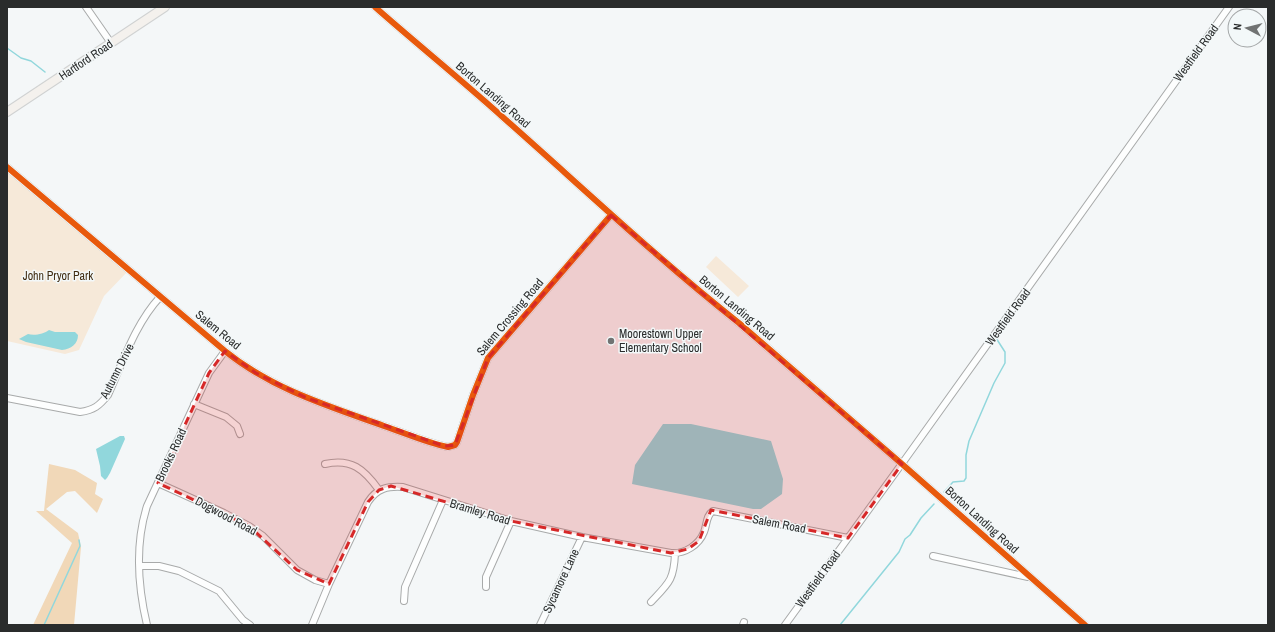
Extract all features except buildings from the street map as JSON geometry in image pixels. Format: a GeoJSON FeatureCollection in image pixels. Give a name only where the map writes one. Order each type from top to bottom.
{"type":"FeatureCollection","features":[{"type":"Feature","properties":{"kind":"main road","name":"Hartford Road"},"geometry":{"type":"LineString","coordinates":[[7,112],[165,7]]}},
{"type":"Feature","properties":{"kind":"street"},"geometry":{"type":"LineString","coordinates":[[86,7],[110,43]]}},
{"type":"Feature","properties":{"kind":"street","name":"Borton Landing Road"},"geometry":{"type":"LineString","coordinates":[[375,7],[505,119],[611,215],[739,323],[1085,625]]}},
{"type":"Feature","properties":{"kind":"street","name":"Westfield Road"},"geometry":{"type":"LineString","coordinates":[[785,625],[1229,7]]}},
{"type":"Feature","properties":{"kind":"street","name":"Salem Road"},"geometry":{"type":"LineString","coordinates":[[7,167],[225,351],[256,373],[293,392],[444,446],[452,446]]}},
{"type":"Feature","properties":{"kind":"street","name":"Salem Crossing Road"},"geometry":{"type":"LineString","coordinates":[[452,446],[457,442],[488,358],[611,215]]}},
{"type":"Feature","properties":{"kind":"street","name":"Autumn Drive"},"geometry":{"type":"LineString","coordinates":[[7,398],[80,412],[91,410],[101,404],[108,395],[140,325],[160,297]]}},
{"type":"Feature","properties":{"kind":"street","name":"Brooks Road"},"geometry":{"type":"LineString","coordinates":[[147,625],[142,605],[140,566],[140,547],[143,519],[147,506],[209,373],[225,351]]}},
{"type":"Feature","properties":{"kind":"street"},"geometry":{"type":"LineString","coordinates":[[194,404],[226,418],[237,426],[240,434]]}},
{"type":"Feature","properties":{"kind":"street"},"geometry":{"type":"LineString","coordinates":[[312,625],[328,584],[368,502],[371,496],[379,490],[368,475],[360,469],[348,464],[336,462],[325,464]]}},
{"type":"Feature","properties":{"kind":"street","name":"Dogwood Road"},"geometry":{"type":"LineString","coordinates":[[158,483],[249,526],[263,536],[297,570],[315,580],[328,584]]}},
{"type":"Feature","properties":{"kind":"street","name":"Bramley Road"},"geometry":{"type":"LineString","coordinates":[[379,490],[391,486],[404,487],[511,521],[582,537],[675,553]]}},
{"type":"Feature","properties":{"kind":"street"},"geometry":{"type":"LineString","coordinates":[[404,600],[405,587],[443,500]]}},
{"type":"Feature","properties":{"kind":"street","name":"Salem Road"},"geometry":{"type":"LineString","coordinates":[[675,553],[691,548],[702,538],[710,513],[716,511],[848,538]]}},
{"type":"Feature","properties":{"kind":"street"},"geometry":{"type":"LineString","coordinates":[[486,587],[486,577],[511,521]]}},
{"type":"Feature","properties":{"kind":"street","name":"Sycamore Lane"},"geometry":{"type":"LineString","coordinates":[[540,625],[582,537]]}},
{"type":"Feature","properties":{"kind":"street"},"geometry":{"type":"LineString","coordinates":[[650,602],[670,580],[674,571],[675,553]]}},
{"type":"Feature","properties":{"kind":"street"},"geometry":{"type":"LineString","coordinates":[[933,556],[1030,577]]}},
{"type":"Feature","properties":{"kind":"street"},"geometry":{"type":"LineString","coordinates":[[140,566],[159,566],[179,571],[219,591],[243,620],[250,625]]}},
{"type":"Feature","properties":{"kind":"street"},"geometry":{"type":"LineString","coordinates":[[238,625],[243,620]]}},
{"type":"Feature","properties":{"kind":"highlighted area"},"geometry":{"type":"Polygon","coordinates":[[[611,215],[902,464],[848,538],[711,510],[699,541],[688,549],[671,553],[511,521],[391,486],[379,490],[368,502],[329,584],[297,570],[249,526],[158,483],[209,373],[225,351],[256,373],[307,398],[444,446],[455,445],[488,358],[611,215]]]}},
{"type":"Feature","properties":{"kind":"green space","name":"John Pryor Park"},"geometry":{"type":"Polygon","coordinates":[[[7,164],[129,270],[104,296],[79,350],[65,354],[7,341],[7,164]]]}},
{"type":"Feature","properties":{"kind":"green space"},"geometry":{"type":"Polygon","coordinates":[[[716,256],[749,286],[738,297],[706,267],[716,256]]]}},
{"type":"Feature","properties":{"kind":"shaded area"},"geometry":{"type":"Polygon","coordinates":[[[49,464],[75,470],[97,483],[95,494],[103,499],[97,513],[75,491],[67,492],[46,509],[78,533],[81,547],[74,625],[33,625],[72,543],[36,511],[44,511],[49,464]]]}},
{"type":"Feature","properties":{"kind":"water"},"geometry":{"type":"Polygon","coordinates":[[[49,330],[55,332],[75,332],[78,335],[77,341],[71,347],[62,350],[19,339],[28,334],[39,334],[49,330]]]}},
{"type":"Feature","properties":{"kind":"water"},"geometry":{"type":"Polygon","coordinates":[[[663,424],[691,424],[771,441],[783,479],[782,494],[761,509],[753,509],[632,484],[635,465],[663,424]]]}},
{"type":"Feature","properties":{"kind":"water"},"geometry":{"type":"Polygon","coordinates":[[[120,436],[124,436],[125,439],[110,473],[105,480],[101,476],[96,449],[120,436]]]}},
{"type":"Feature","properties":{"kind":"waterway"},"geometry":{"type":"LineString","coordinates":[[7,48],[21,58],[31,61],[45,72]]}},
{"type":"Feature","properties":{"kind":"waterway"},"geometry":{"type":"LineString","coordinates":[[944,492],[953,482],[964,481],[966,478],[966,455],[969,441],[994,383],[1005,363],[1005,352],[996,338]]}},
{"type":"Feature","properties":{"kind":"waterway"},"geometry":{"type":"LineString","coordinates":[[840,625],[899,552],[905,539],[910,535],[921,518],[934,504]]}},
{"type":"Feature","properties":{"kind":"waterway"},"geometry":{"type":"LineString","coordinates":[[44,625],[80,546],[79,540]]}},
{"type":"Feature","properties":{"kind":"cycle path"},"geometry":{"type":"LineString","coordinates":[[375,7],[490,106],[650,249],[739,323],[1085,625]]}},
{"type":"Feature","properties":{"kind":"cycle path"},"geometry":{"type":"LineString","coordinates":[[7,167],[225,351],[243,364],[281,386],[321,404],[448,447],[455,445],[457,442],[473,395],[488,358],[611,215]]}},
{"type":"Feature","properties":{"kind":"place","name":"Moorestown Upper Elementary School"},"geometry":{"type":"Point","coordinates":[611,341]}}]}
